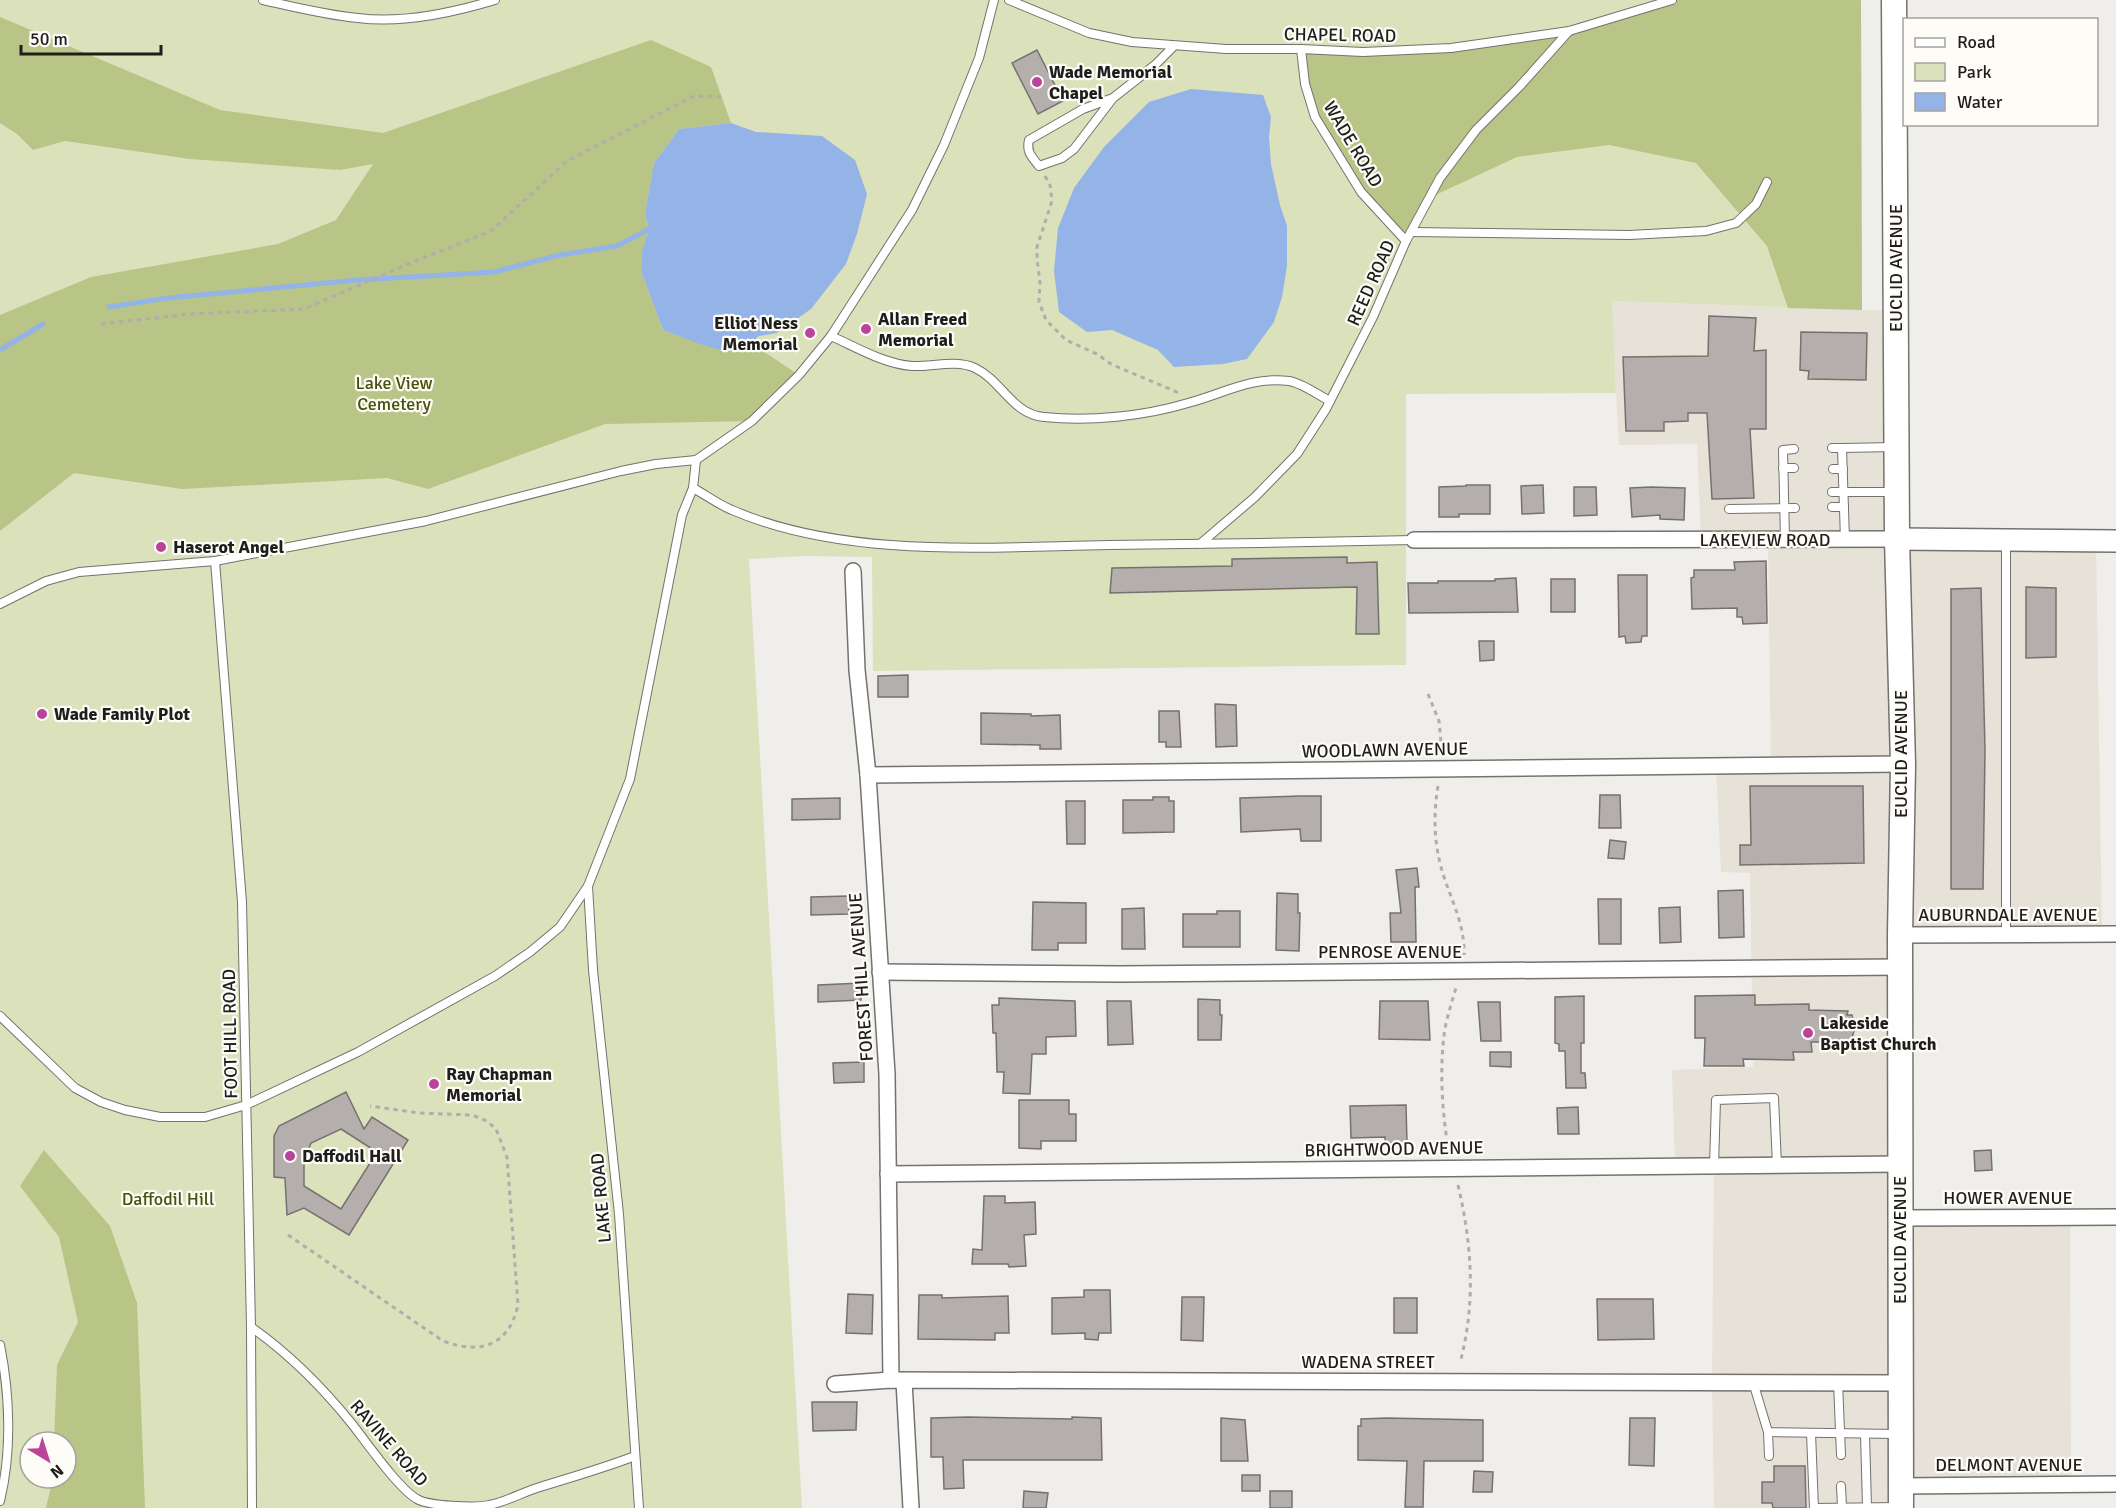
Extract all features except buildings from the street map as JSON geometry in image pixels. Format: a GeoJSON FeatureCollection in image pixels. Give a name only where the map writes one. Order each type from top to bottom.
{"type":"FeatureCollection","features":[{"type":"Feature","properties":{"kind":"main road","name":"EUCLID AVENUE"},"geometry":{"type":"LineString","coordinates":[[1894,0],[1897,539],[1903,764],[1900,935],[1902,967],[1901,1500]]}},
{"type":"Feature","properties":{"kind":"street","name":"LAKEVIEW ROAD"},"geometry":{"type":"LineString","coordinates":[[1413,540],[2116,541]]}},
{"type":"Feature","properties":{"kind":"street","name":"FOREST HILL AVENUE"},"geometry":{"type":"LineString","coordinates":[[853,571],[857,670],[868,775],[887,1074],[888,1174],[898,1380],[911,1508]]}},
{"type":"Feature","properties":{"kind":"street","name":"WOODLAWN AVENUE"},"geometry":{"type":"LineString","coordinates":[[868,775],[1903,764]]}},
{"type":"Feature","properties":{"kind":"street","name":"AUBURNDALE AVENUE"},"geometry":{"type":"LineString","coordinates":[[1900,935],[2116,934]]}},
{"type":"Feature","properties":{"kind":"street","name":"PENROSE AVENUE"},"geometry":{"type":"LineString","coordinates":[[880,972],[1120,974],[1902,967]]}},
{"type":"Feature","properties":{"kind":"street","name":"BRIGHTWOOD AVENUE"},"geometry":{"type":"LineString","coordinates":[[888,1174],[1900,1164]]}},
{"type":"Feature","properties":{"kind":"street","name":"HOWER AVENUE"},"geometry":{"type":"LineString","coordinates":[[1900,1218],[2116,1217]]}},
{"type":"Feature","properties":{"kind":"street","name":"WADENA STREET"},"geometry":{"type":"LineString","coordinates":[[835,1384],[898,1380],[1900,1383]]}},
{"type":"Feature","properties":{"kind":"street","name":"DELMONT AVENUE"},"geometry":{"type":"LineString","coordinates":[[1901,1500],[2116,1484]]}},
{"type":"Feature","properties":{"kind":"lane"},"geometry":{"type":"LineString","coordinates":[[263,0],[360,19],[401,19],[460,10],[495,0]]}},
{"type":"Feature","properties":{"kind":"lane"},"geometry":{"type":"LineString","coordinates":[[0,604],[46,581],[79,572],[215,561],[426,521],[621,471],[656,464],[696,460],[752,421],[799,375],[831,336],[912,210],[939,154],[979,58],[994,0]]}},
{"type":"Feature","properties":{"kind":"lane","name":"CHAPEL ROAD"},"geometry":{"type":"LineString","coordinates":[[1009,0],[1089,33],[1132,42],[1226,49],[1363,52],[1451,48],[1569,31],[1672,0]]}},
{"type":"Feature","properties":{"kind":"lane","name":"REED ROAD"},"geometry":{"type":"LineString","coordinates":[[1200,544],[1255,497],[1297,454],[1330,402],[1373,317],[1406,241],[1440,178],[1476,130],[1519,87],[1569,31]]}},
{"type":"Feature","properties":{"kind":"lane"},"geometry":{"type":"LineString","coordinates":[[1113,98],[1083,110],[1029,140],[1027,147],[1029,154],[1039,166],[1062,158],[1074,149],[1113,98],[1155,65],[1174,46]]}},
{"type":"Feature","properties":{"kind":"lane","name":"WADE ROAD"},"geometry":{"type":"LineString","coordinates":[[1301,49],[1305,84],[1315,117],[1360,192],[1406,241]]}},
{"type":"Feature","properties":{"kind":"lane"},"geometry":{"type":"LineString","coordinates":[[1411,232],[1629,235],[1706,231],[1736,223],[1756,204],[1767,182]]}},
{"type":"Feature","properties":{"kind":"lane"},"geometry":{"type":"LineString","coordinates":[[831,336],[881,358],[911,366],[964,365],[975,368],[987,376],[1017,407],[1026,413],[1043,417],[1122,416],[1158,410],[1258,380],[1291,381],[1330,402]]}},
{"type":"Feature","properties":{"kind":"lane"},"geometry":{"type":"LineString","coordinates":[[1832,448],[1897,447]]}},
{"type":"Feature","properties":{"kind":"lane"},"geometry":{"type":"LineString","coordinates":[[1842,448],[1845,540]]}},
{"type":"Feature","properties":{"kind":"lane"},"geometry":{"type":"LineString","coordinates":[[1785,540],[1783,450],[1794,449]]}},
{"type":"Feature","properties":{"kind":"lane"},"geometry":{"type":"LineString","coordinates":[[0,1016],[75,1088],[101,1102],[124,1110],[160,1117],[205,1117],[246,1105],[358,1052],[495,976],[530,952],[560,927],[588,886],[630,779],[682,516],[693,488],[696,460]]}},
{"type":"Feature","properties":{"kind":"lane"},"geometry":{"type":"LineString","coordinates":[[1783,468],[1794,468]]}},
{"type":"Feature","properties":{"kind":"lane"},"geometry":{"type":"LineString","coordinates":[[1833,469],[1843,469]]}},
{"type":"Feature","properties":{"kind":"lane"},"geometry":{"type":"LineString","coordinates":[[693,488],[731,510],[782,528],[821,538],[908,546],[1004,547],[1413,540]]}},
{"type":"Feature","properties":{"kind":"lane"},"geometry":{"type":"LineString","coordinates":[[1784,492],[1795,492]]}},
{"type":"Feature","properties":{"kind":"lane"},"geometry":{"type":"LineString","coordinates":[[1832,492],[1897,492]]}},
{"type":"Feature","properties":{"kind":"lane"},"geometry":{"type":"LineString","coordinates":[[1832,507],[1844,507]]}},
{"type":"Feature","properties":{"kind":"lane"},"geometry":{"type":"LineString","coordinates":[[1729,509],[1795,508]]}},
{"type":"Feature","properties":{"kind":"lane"},"geometry":{"type":"LineString","coordinates":[[2006,540],[2006,935]]}},
{"type":"Feature","properties":{"kind":"lane","name":"FOOT HILL ROAD"},"geometry":{"type":"LineString","coordinates":[[215,561],[242,902],[252,1508]]}},
{"type":"Feature","properties":{"kind":"lane","name":"LAKE ROAD"},"geometry":{"type":"LineString","coordinates":[[588,886],[596,993],[619,1214],[639,1508]]}},
{"type":"Feature","properties":{"kind":"lane"},"geometry":{"type":"LineString","coordinates":[[1714,1166],[1716,1100],[1774,1098],[1777,1165]]}},
{"type":"Feature","properties":{"kind":"lane","name":"RAVINE ROAD"},"geometry":{"type":"LineString","coordinates":[[250,1327],[277,1345],[345,1416],[404,1488],[418,1500],[450,1506],[488,1506],[538,1487],[589,1473],[635,1456]]}},
{"type":"Feature","properties":{"kind":"lane"},"geometry":{"type":"LineString","coordinates":[[0,1345],[8,1403],[6,1466],[0,1501]]}},
{"type":"Feature","properties":{"kind":"lane"},"geometry":{"type":"LineString","coordinates":[[1753,1382],[1768,1432],[1769,1456]]}},
{"type":"Feature","properties":{"kind":"lane"},"geometry":{"type":"LineString","coordinates":[[1838,1382],[1841,1455]]}},
{"type":"Feature","properties":{"kind":"lane"},"geometry":{"type":"LineString","coordinates":[[1768,1432],[1901,1434]]}},
{"type":"Feature","properties":{"kind":"lane"},"geometry":{"type":"LineString","coordinates":[[1811,1433],[1814,1508],[1867,1507],[1901,1500]]}},
{"type":"Feature","properties":{"kind":"lane"},"geometry":{"type":"LineString","coordinates":[[1865,1434],[1867,1507]]}},
{"type":"Feature","properties":{"kind":"lane"},"geometry":{"type":"LineString","coordinates":[[1841,1486],[1842,1507]]}},
{"type":"Feature","properties":{"kind":"path"},"geometry":{"type":"LineString","coordinates":[[101,324],[189,314],[304,309],[491,231],[567,161],[694,96],[722,97]]}},
{"type":"Feature","properties":{"kind":"path"},"geometry":{"type":"LineString","coordinates":[[1039,166],[1050,185],[1052,201],[1037,247],[1039,302],[1047,320],[1066,340],[1097,354],[1111,364],[1197,400]]}},
{"type":"Feature","properties":{"kind":"path"},"geometry":{"type":"LineString","coordinates":[[1428,694],[1439,721],[1442,741],[1441,769],[1435,805],[1436,841],[1443,873],[1461,924],[1464,956]]}},
{"type":"Feature","properties":{"kind":"path"},"geometry":{"type":"LineString","coordinates":[[1456,987],[1445,1027],[1443,1115],[1452,1168],[1463,1209],[1470,1263],[1470,1313],[1460,1363]]}},
{"type":"Feature","properties":{"kind":"path"},"geometry":{"type":"LineString","coordinates":[[288,1235],[443,1341],[468,1348],[483,1347],[498,1340],[515,1320],[518,1305],[507,1157],[496,1129],[487,1121],[472,1115],[419,1113],[369,1106]]}},
{"type":"Feature","properties":{"kind":"shaded area"},"geometry":{"type":"Polygon","coordinates":[[[1611,301],[1896,311],[1897,539],[2096,540],[2102,934],[1901,935],[1900,1218],[2070,1217],[2071,1484],[1902,1486],[1901,1508],[1714,1508],[1712,1382],[1714,1166],[1675,1166],[1672,1070],[1753,1067],[1750,873],[1721,872],[1716,766],[1771,765],[1768,540],[1701,540],[1697,444],[1619,445],[1611,301]]]}},
{"type":"Feature","properties":{"kind":"green space","name":"Lake View Cemetery"},"geometry":{"type":"Polygon","coordinates":[[[0,0],[1861,0],[1862,310],[1612,301],[1616,393],[1406,394],[1406,665],[873,671],[872,557],[803,556],[749,559],[802,1508],[0,1508],[0,0]]]}},
{"type":"Feature","properties":{"kind":"green space"},"geometry":{"type":"Polygon","coordinates":[[[1672,0],[1861,0],[1862,310],[1788,308],[1767,246],[1696,163],[1609,145],[1517,157],[1429,198],[1406,241],[1361,192],[1315,117],[1301,49],[1451,48],[1569,31],[1672,0]]]}},
{"type":"Feature","properties":{"kind":"green space"},"geometry":{"type":"Polygon","coordinates":[[[0,17],[220,110],[383,133],[651,40],[711,67],[731,123],[679,129],[654,163],[645,213],[649,229],[642,251],[641,271],[663,330],[699,343],[732,351],[752,344],[799,375],[752,421],[605,424],[428,489],[387,478],[182,489],[74,473],[0,531],[0,315],[91,277],[278,244],[336,220],[373,164],[340,170],[190,159],[65,141],[33,150],[17,134],[0,123],[0,17]]]}},
{"type":"Feature","properties":{"kind":"green space"},"geometry":{"type":"Polygon","coordinates":[[[44,1150],[110,1226],[137,1303],[145,1508],[46,1508],[50,1490],[78,1490],[78,1430],[54,1430],[57,1365],[78,1322],[59,1237],[20,1186],[44,1150]]]}},
{"type":"Feature","properties":{"kind":"water"},"geometry":{"type":"Polygon","coordinates":[[[1191,89],[1263,95],[1271,117],[1269,137],[1271,164],[1287,226],[1287,266],[1282,297],[1274,322],[1247,359],[1223,364],[1174,367],[1158,350],[1112,330],[1087,332],[1059,312],[1054,271],[1058,228],[1074,188],[1104,147],[1149,102],[1191,89]]]}},
{"type":"Feature","properties":{"kind":"water"},"geometry":{"type":"Polygon","coordinates":[[[731,123],[756,132],[822,136],[855,160],[867,194],[857,234],[846,264],[811,309],[777,333],[759,336],[742,349],[735,351],[706,346],[663,330],[641,271],[642,251],[649,229],[645,213],[654,163],[679,129],[731,123]]]}},
{"type":"Feature","properties":{"kind":"waterway"},"geometry":{"type":"LineString","coordinates":[[109,307],[168,298],[358,280],[494,272],[560,255],[617,246],[649,229]]}},
{"type":"Feature","properties":{"kind":"waterway"},"geometry":{"type":"LineString","coordinates":[[0,350],[43,324]]}},
{"type":"Feature","properties":{"kind":"place","name":"Wade Memorial Chapel"},"geometry":{"type":"Point","coordinates":[1037,82]}},
{"type":"Feature","properties":{"kind":"place","name":"Allan Freed Memorial"},"geometry":{"type":"Point","coordinates":[866,329]}},
{"type":"Feature","properties":{"kind":"place","name":"Elliot Ness Memorial"},"geometry":{"type":"Point","coordinates":[810,333]}},
{"type":"Feature","properties":{"kind":"place","name":"Haserot Angel"},"geometry":{"type":"Point","coordinates":[161,547]}},
{"type":"Feature","properties":{"kind":"place","name":"Wade Family Plot"},"geometry":{"type":"Point","coordinates":[42,714]}},
{"type":"Feature","properties":{"kind":"place","name":"Lakeside Baptist Church"},"geometry":{"type":"Point","coordinates":[1808,1033]}},
{"type":"Feature","properties":{"kind":"place","name":"Ray Chapman Memorial"},"geometry":{"type":"Point","coordinates":[434,1084]}},
{"type":"Feature","properties":{"kind":"place","name":"Daffodil Hall"},"geometry":{"type":"Point","coordinates":[290,1156]}},
{"type":"Feature","properties":{"kind":"park label","name":"Daffodil Hill"},"geometry":{"type":"Point","coordinates":[168,1199]}}]}
